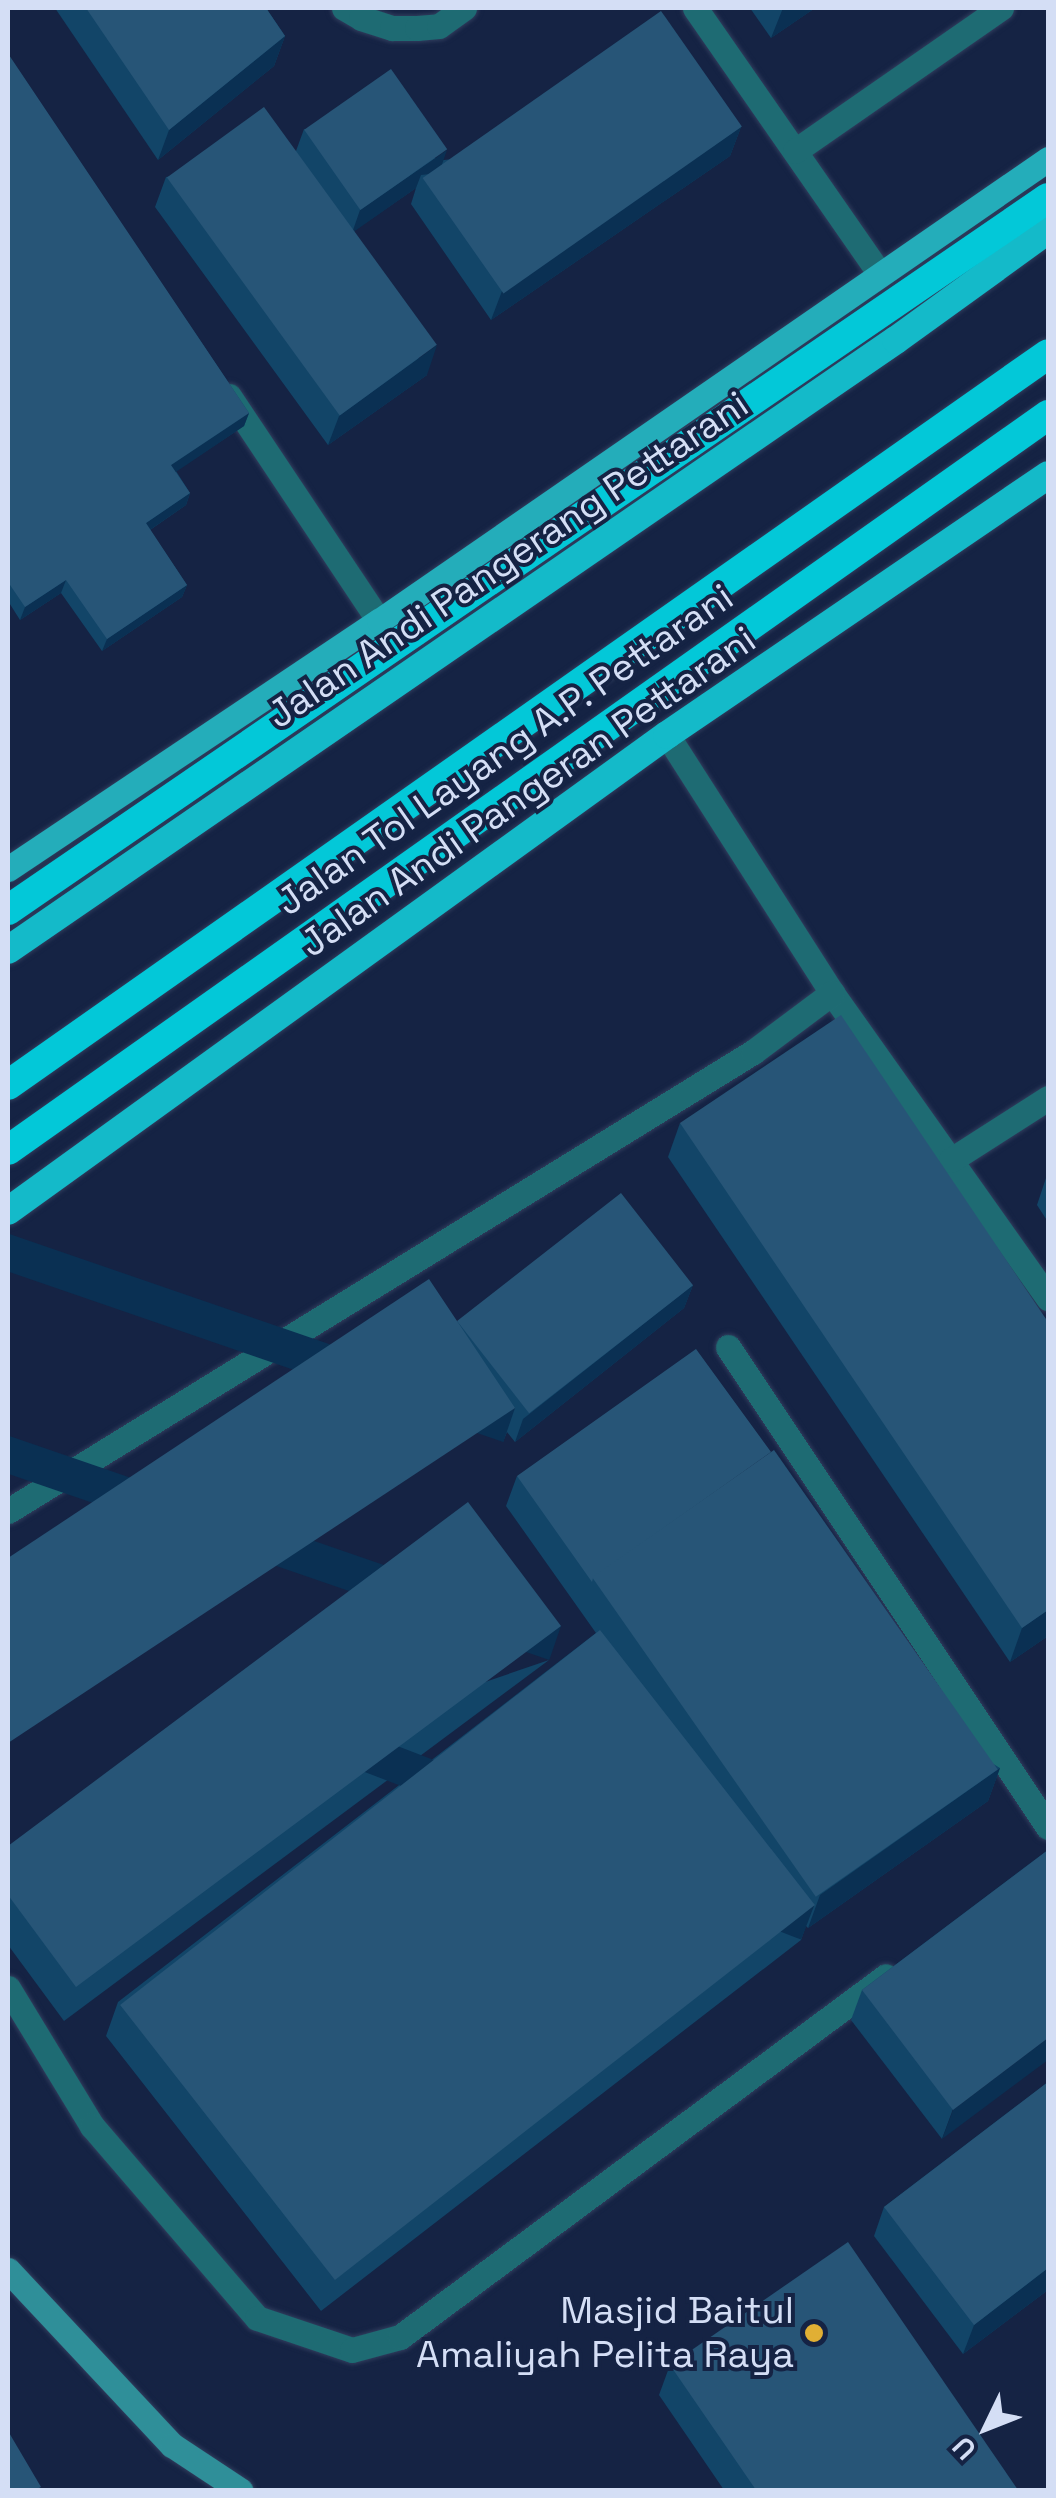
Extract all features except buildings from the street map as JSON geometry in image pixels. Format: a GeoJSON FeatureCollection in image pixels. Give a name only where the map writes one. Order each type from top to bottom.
{"type":"FeatureCollection","features":[{"type":"Feature","properties":{"kind":"highway"},"geometry":{"type":"LineString","coordinates":[[8,910],[1048,198]]}},
{"type":"Feature","properties":{"kind":"highway","name":"Jalan Andi Pangerang Pettarani"},"geometry":{"type":"LineString","coordinates":[[8,950],[896,340],[1048,230]]}},
{"type":"Feature","properties":{"kind":"highway","name":"Jalan Tol Layang A.P. Pettarani"},"geometry":{"type":"LineString","coordinates":[[8,1085],[1048,354]]}},
{"type":"Feature","properties":{"kind":"highway","name":"Jalan Tol Layang A.P. Pettarani"},"geometry":{"type":"LineString","coordinates":[[8,1150],[1048,415]]}},
{"type":"Feature","properties":{"kind":"highway","name":"Jalan Andi Pangeran Pettarani"},"geometry":{"type":"LineString","coordinates":[[8,1211],[666,735],[1048,476]]}},
{"type":"Feature","properties":{"kind":"main road"},"geometry":{"type":"LineString","coordinates":[[8,869],[378,621],[1048,160]]}},
{"type":"Feature","properties":{"kind":"main road"},"geometry":{"type":"LineString","coordinates":[[8,2270],[172,2445],[240,2490]]}},
{"type":"Feature","properties":{"kind":"lane"},"geometry":{"type":"LineString","coordinates":[[344,8],[376,23],[418,28],[439,26],[464,8]]}},
{"type":"Feature","properties":{"kind":"lane"},"geometry":{"type":"LineString","coordinates":[[696,8],[879,273]]}},
{"type":"Feature","properties":{"kind":"lane"},"geometry":{"type":"LineString","coordinates":[[795,150],[1001,8]]}},
{"type":"Feature","properties":{"kind":"lane"},"geometry":{"type":"LineString","coordinates":[[216,376],[378,621]]}},
{"type":"Feature","properties":{"kind":"lane"},"geometry":{"type":"LineString","coordinates":[[666,735],[832,993],[1048,1298]]}},
{"type":"Feature","properties":{"kind":"lane"},"geometry":{"type":"LineString","coordinates":[[8,1511],[752,1052],[832,993]]}},
{"type":"Feature","properties":{"kind":"lane"},"geometry":{"type":"LineString","coordinates":[[951,1160],[1048,1098]]}},
{"type":"Feature","properties":{"kind":"lane"},"geometry":{"type":"LineString","coordinates":[[728,1347],[1048,1828]]}},
{"type":"Feature","properties":{"kind":"lane"},"geometry":{"type":"LineString","coordinates":[[8,1988],[92,2126],[258,2318],[352,2350],[400,2337],[906,1961]]}},
{"type":"Feature","properties":{"kind":"place","name":"Masjid Baitul Amaliyah Pelita Raya"},"geometry":{"type":"Point","coordinates":[814,2333]}}]}
